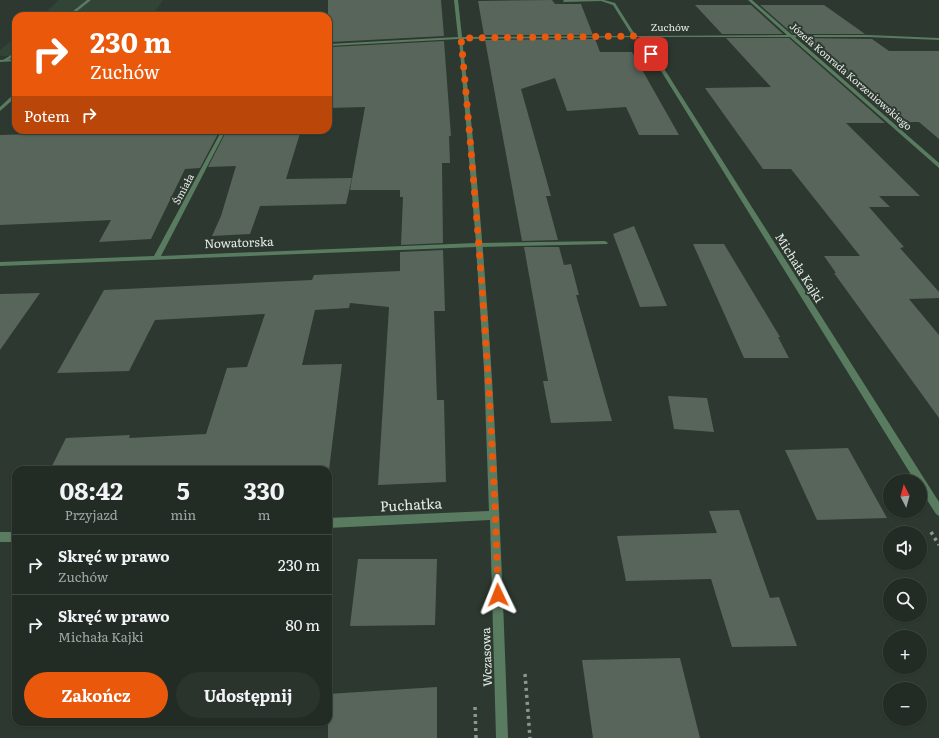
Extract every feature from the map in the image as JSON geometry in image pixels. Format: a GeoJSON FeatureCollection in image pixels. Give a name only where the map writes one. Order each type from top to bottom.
{"type":"FeatureCollection","features":[{"type":"Feature","properties":{"kind":"street"},"geometry":{"type":"LineString","coordinates":[[74,12],[89,0]]}},
{"type":"Feature","properties":{"kind":"street","name":"Wczasowa"},"geometry":{"type":"LineString","coordinates":[[456,0],[461,38],[480,245],[495,515],[502,738]]}},
{"type":"Feature","properties":{"kind":"street","name":"Michała Kajki"},"geometry":{"type":"LineString","coordinates":[[564,1],[601,0],[614,4],[637,36],[939,511]]}},
{"type":"Feature","properties":{"kind":"street","name":"Józefa Konrada Korzeniowskiego"},"geometry":{"type":"LineString","coordinates":[[750,0],[939,166]]}},
{"type":"Feature","properties":{"kind":"street","name":"Zuchów"},"geometry":{"type":"LineString","coordinates":[[332,45],[461,38],[637,36],[868,36],[939,40]]}},
{"type":"Feature","properties":{"kind":"street"},"geometry":{"type":"LineString","coordinates":[[2,61],[12,55]]}},
{"type":"Feature","properties":{"kind":"street"},"geometry":{"type":"LineString","coordinates":[[2,61],[12,60]]}},
{"type":"Feature","properties":{"kind":"street"},"geometry":{"type":"LineString","coordinates":[[0,110],[12,99]]}},
{"type":"Feature","properties":{"kind":"street","name":"Śmiała"},"geometry":{"type":"LineString","coordinates":[[157,257],[222,134]]}},
{"type":"Feature","properties":{"kind":"street","name":"Nowatorska"},"geometry":{"type":"LineString","coordinates":[[0,264],[480,245],[605,243]]}},
{"type":"Feature","properties":{"kind":"street","name":"Puchatka"},"geometry":{"type":"LineString","coordinates":[[332,523],[495,515]]}},
{"type":"Feature","properties":{"kind":"street"},"geometry":{"type":"LineString","coordinates":[[0,537],[12,537]]}},
{"type":"Feature","properties":{"kind":"shaded area"},"geometry":{"type":"Polygon","coordinates":[[[59,0],[163,0],[155,12],[46,12],[59,0]]]}},
{"type":"Feature","properties":{"kind":"shaded area"},"geometry":{"type":"Polygon","coordinates":[[[12,40],[12,56],[0,56],[0,50],[12,40]]]}},
{"type":"Feature","properties":{"kind":"building"},"geometry":{"type":"Polygon","coordinates":[[[328,0],[441,0],[444,36],[332,42],[332,12],[328,12],[328,0]]]}},
{"type":"Feature","properties":{"kind":"building"},"geometry":{"type":"Polygon","coordinates":[[[552,0],[555,4],[581,4],[593,35],[484,35],[478,1],[552,0]]]}},
{"type":"Feature","properties":{"kind":"building"},"geometry":{"type":"Polygon","coordinates":[[[695,5],[751,5],[783,34],[722,34],[695,5]]]}},
{"type":"Feature","properties":{"kind":"building"},"geometry":{"type":"Polygon","coordinates":[[[760,5],[824,5],[865,34],[793,34],[760,5]]]}},
{"type":"Feature","properties":{"kind":"building"},"geometry":{"type":"Polygon","coordinates":[[[726,38],[789,38],[885,123],[846,123],[920,196],[879,196],[890,207],[869,207],[904,247],[900,248],[939,292],[939,298],[909,299],[939,335],[939,418],[834,273],[836,273],[824,256],[860,256],[791,169],[763,169],[705,88],[771,87],[726,38]]]}},
{"type":"Feature","properties":{"kind":"building"},"geometry":{"type":"Polygon","coordinates":[[[799,38],[872,39],[889,51],[939,51],[939,139],[919,122],[895,122],[799,38]]]}},
{"type":"Feature","properties":{"kind":"building"},"geometry":{"type":"Polygon","coordinates":[[[595,39],[600,52],[632,52],[679,135],[639,135],[626,107],[567,111],[555,78],[521,89],[551,196],[546,196],[558,240],[522,241],[485,40],[595,39]]]}},
{"type":"Feature","properties":{"kind":"building"},"geometry":{"type":"Polygon","coordinates":[[[444,41],[451,136],[449,136],[450,163],[442,163],[443,243],[401,245],[403,197],[400,197],[400,190],[350,190],[365,107],[332,108],[332,47],[444,41]]]}},
{"type":"Feature","properties":{"kind":"building"},"geometry":{"type":"Polygon","coordinates":[[[218,134],[200,168],[185,169],[151,239],[99,242],[111,220],[0,225],[0,135],[218,134]]]}},
{"type":"Feature","properties":{"kind":"building"},"geometry":{"type":"Polygon","coordinates":[[[225,134],[300,134],[286,179],[352,178],[346,204],[260,206],[250,234],[212,236],[221,216],[236,166],[208,167],[225,134]]]}},
{"type":"Feature","properties":{"kind":"building"},"geometry":{"type":"Polygon","coordinates":[[[634,226],[667,306],[640,307],[613,234],[634,226]]]}},
{"type":"Feature","properties":{"kind":"building"},"geometry":{"type":"Polygon","coordinates":[[[693,244],[724,244],[780,337],[778,337],[789,358],[744,358],[693,244]]]}},
{"type":"Feature","properties":{"kind":"building"},"geometry":{"type":"Polygon","coordinates":[[[524,247],[559,247],[564,265],[571,264],[579,295],[576,295],[612,421],[551,423],[543,381],[548,381],[524,247]]]}},
{"type":"Feature","properties":{"kind":"building"},"geometry":{"type":"Polygon","coordinates":[[[443,250],[445,311],[434,311],[437,400],[444,400],[446,482],[378,485],[389,307],[350,303],[349,308],[315,310],[302,365],[342,364],[329,466],[52,466],[66,438],[130,435],[129,438],[206,434],[227,368],[247,367],[265,314],[155,320],[129,371],[57,373],[104,290],[312,280],[314,275],[400,271],[400,252],[443,250]]]}},
{"type":"Feature","properties":{"kind":"building"},"geometry":{"type":"Polygon","coordinates":[[[40,293],[0,350],[0,294],[40,293]]]}},
{"type":"Feature","properties":{"kind":"building"},"geometry":{"type":"Polygon","coordinates":[[[668,396],[707,398],[714,432],[674,429],[668,396]]]}},
{"type":"Feature","properties":{"kind":"building"},"geometry":{"type":"Polygon","coordinates":[[[848,448],[883,511],[883,518],[887,518],[817,520],[785,450],[848,448]]]}},
{"type":"Feature","properties":{"kind":"building"},"geometry":{"type":"Polygon","coordinates":[[[739,510],[770,598],[779,597],[797,646],[732,647],[711,579],[626,581],[617,536],[717,533],[709,511],[739,510]]]}},
{"type":"Feature","properties":{"kind":"building"},"geometry":{"type":"Polygon","coordinates":[[[358,559],[437,559],[435,625],[350,626],[358,559]]]}},
{"type":"Feature","properties":{"kind":"building"},"geometry":{"type":"Polygon","coordinates":[[[680,658],[700,738],[593,738],[582,660],[680,658]]]}},
{"type":"Feature","properties":{"kind":"building"},"geometry":{"type":"Polygon","coordinates":[[[437,687],[437,738],[328,738],[328,726],[332,726],[332,694],[437,687]]]}},
{"type":"Feature","properties":{"kind":"route"},"geometry":{"type":"LineString","coordinates":[[498,595],[480,245],[461,38],[640,36],[651,54]]}}]}
